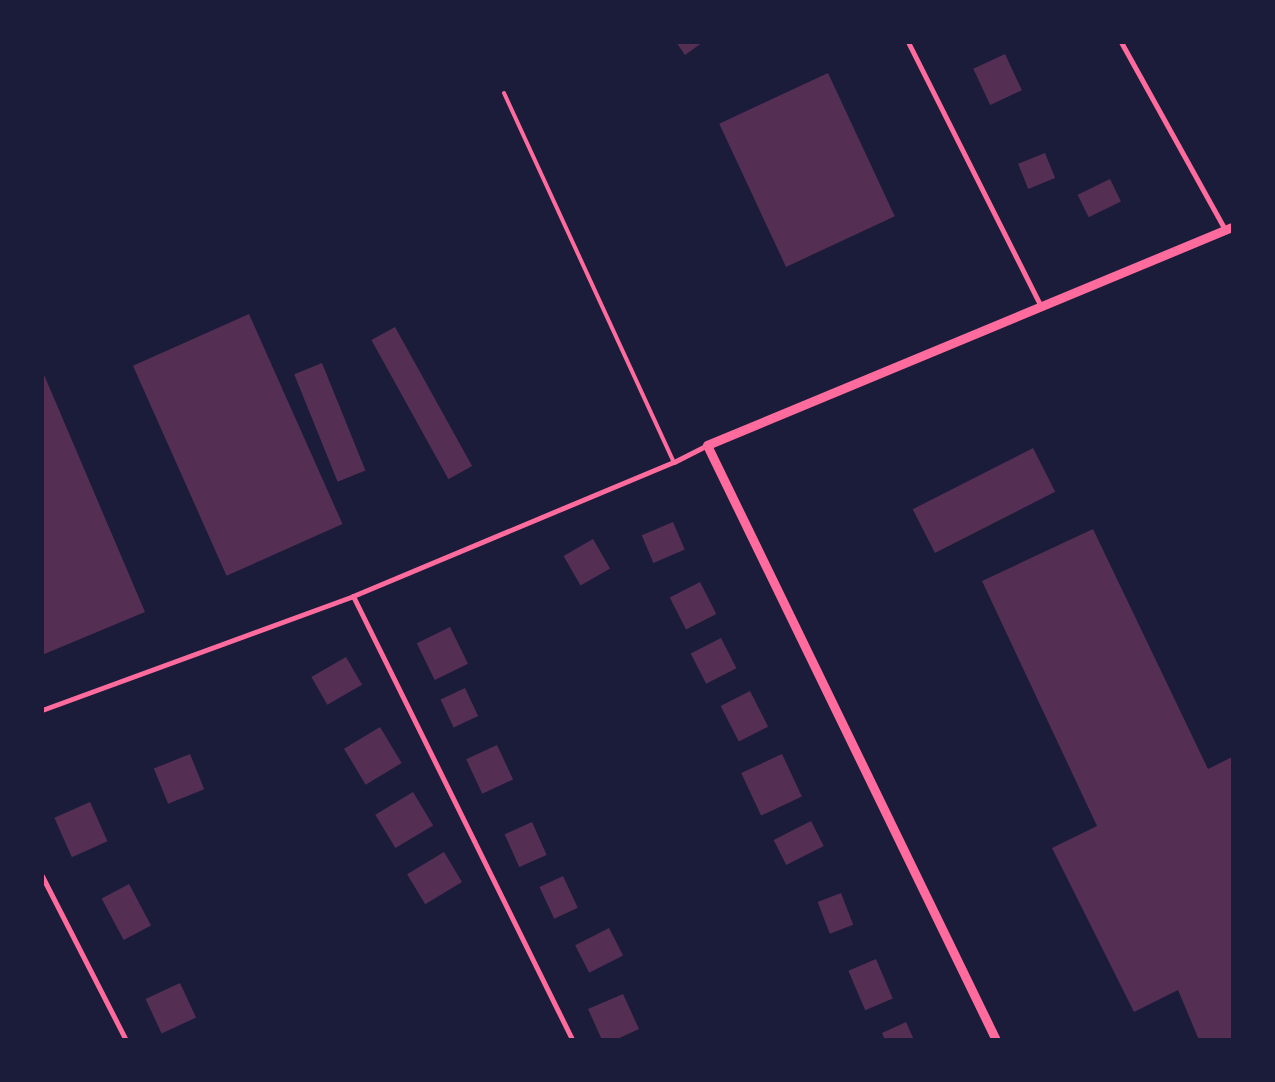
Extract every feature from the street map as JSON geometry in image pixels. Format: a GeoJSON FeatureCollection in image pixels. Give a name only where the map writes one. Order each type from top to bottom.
{"type":"FeatureCollection","features":[{"type":"Feature","properties":{"kind":"street"},"geometry":{"type":"LineString","coordinates":[[908,42],[1041,307]]}},
{"type":"Feature","properties":{"kind":"street"},"geometry":{"type":"LineString","coordinates":[[42,710],[353,596],[674,462],[707,445],[1229,229],[1121,42]]}},
{"type":"Feature","properties":{"kind":"street"},"geometry":{"type":"LineString","coordinates":[[707,445],[996,1040]]}},
{"type":"Feature","properties":{"kind":"street"},"geometry":{"type":"LineString","coordinates":[[353,596],[572,1040]]}},
{"type":"Feature","properties":{"kind":"street"},"geometry":{"type":"LineString","coordinates":[[42,876],[126,1040]]}},
{"type":"Feature","properties":{"kind":"lane"},"geometry":{"type":"LineString","coordinates":[[504,93],[674,462]]}},
{"type":"Feature","properties":{"kind":"building"},"geometry":{"type":"Polygon","coordinates":[[[676,42],[703,42],[685,55],[676,42]]]}},
{"type":"Feature","properties":{"kind":"building"},"geometry":{"type":"Polygon","coordinates":[[[1005,54],[1022,90],[990,105],[973,69],[1005,54]]]}},
{"type":"Feature","properties":{"kind":"building"},"geometry":{"type":"Polygon","coordinates":[[[828,73],[895,216],[786,267],[719,124],[828,73]]]}},
{"type":"Feature","properties":{"kind":"building"},"geometry":{"type":"Polygon","coordinates":[[[1045,153],[1055,178],[1028,189],[1018,164],[1045,153]]]}},
{"type":"Feature","properties":{"kind":"building"},"geometry":{"type":"Polygon","coordinates":[[[1110,179],[1121,201],[1089,217],[1078,195],[1110,179]]]}},
{"type":"Feature","properties":{"kind":"building"},"geometry":{"type":"Polygon","coordinates":[[[249,314],[343,524],[227,576],[133,366],[249,314]]]}},
{"type":"Feature","properties":{"kind":"building"},"geometry":{"type":"Polygon","coordinates":[[[395,327],[472,466],[448,479],[371,340],[395,327]]]}},
{"type":"Feature","properties":{"kind":"building"},"geometry":{"type":"Polygon","coordinates":[[[322,363],[365,471],[338,482],[294,374],[322,363]]]}},
{"type":"Feature","properties":{"kind":"building"},"geometry":{"type":"Polygon","coordinates":[[[42,370],[145,612],[42,655],[42,370]]]}},
{"type":"Feature","properties":{"kind":"building"},"geometry":{"type":"Polygon","coordinates":[[[1033,448],[1055,492],[935,553],[913,509],[1033,448]]]}},
{"type":"Feature","properties":{"kind":"building"},"geometry":{"type":"Polygon","coordinates":[[[673,522],[685,550],[653,563],[642,535],[673,522]]]}},
{"type":"Feature","properties":{"kind":"building"},"geometry":{"type":"Polygon","coordinates":[[[1093,529],[1208,769],[1232,757],[1232,1040],[1199,1040],[1178,990],[1134,1012],[1052,848],[1097,826],[982,581],[1093,529]]]}},
{"type":"Feature","properties":{"kind":"building"},"geometry":{"type":"Polygon","coordinates":[[[593,539],[610,568],[581,585],[564,556],[593,539]]]}},
{"type":"Feature","properties":{"kind":"building"},"geometry":{"type":"Polygon","coordinates":[[[700,582],[716,614],[686,630],[670,597],[700,582]]]}},
{"type":"Feature","properties":{"kind":"building"},"geometry":{"type":"Polygon","coordinates":[[[450,627],[468,664],[435,680],[417,643],[450,627]]]}},
{"type":"Feature","properties":{"kind":"building"},"geometry":{"type":"Polygon","coordinates":[[[721,638],[736,668],[706,684],[691,653],[721,638]]]}},
{"type":"Feature","properties":{"kind":"building"},"geometry":{"type":"Polygon","coordinates":[[[346,657],[362,685],[327,705],[311,677],[346,657]]]}},
{"type":"Feature","properties":{"kind":"building"},"geometry":{"type":"Polygon","coordinates":[[[465,688],[478,716],[454,728],[441,699],[465,688]]]}},
{"type":"Feature","properties":{"kind":"building"},"geometry":{"type":"Polygon","coordinates":[[[750,691],[768,727],[739,742],[721,706],[750,691]]]}},
{"type":"Feature","properties":{"kind":"building"},"geometry":{"type":"Polygon","coordinates":[[[380,727],[402,763],[366,785],[344,749],[380,727]]]}},
{"type":"Feature","properties":{"kind":"building"},"geometry":{"type":"Polygon","coordinates":[[[497,745],[513,779],[482,794],[466,759],[497,745]]]}},
{"type":"Feature","properties":{"kind":"building"},"geometry":{"type":"Polygon","coordinates":[[[190,754],[204,789],[168,804],[154,769],[190,754]]]}},
{"type":"Feature","properties":{"kind":"building"},"geometry":{"type":"Polygon","coordinates":[[[782,754],[802,797],[761,816],[741,773],[782,754]]]}},
{"type":"Feature","properties":{"kind":"building"},"geometry":{"type":"Polygon","coordinates":[[[413,792],[433,825],[395,848],[375,815],[413,792]]]}},
{"type":"Feature","properties":{"kind":"building"},"geometry":{"type":"Polygon","coordinates":[[[90,802],[107,841],[72,857],[54,818],[90,802]]]}},
{"type":"Feature","properties":{"kind":"building"},"geometry":{"type":"Polygon","coordinates":[[[811,821],[824,846],[786,865],[774,840],[811,821]]]}},
{"type":"Feature","properties":{"kind":"building"},"geometry":{"type":"Polygon","coordinates":[[[532,822],[547,855],[519,867],[505,834],[532,822]]]}},
{"type":"Feature","properties":{"kind":"building"},"geometry":{"type":"Polygon","coordinates":[[[444,852],[462,882],[425,904],[407,874],[444,852]]]}},
{"type":"Feature","properties":{"kind":"building"},"geometry":{"type":"Polygon","coordinates":[[[563,876],[578,908],[554,919],[539,887],[563,876]]]}},
{"type":"Feature","properties":{"kind":"building"},"geometry":{"type":"Polygon","coordinates":[[[129,884],[151,925],[124,940],[102,899],[129,884]]]}},
{"type":"Feature","properties":{"kind":"building"},"geometry":{"type":"Polygon","coordinates":[[[841,893],[853,925],[830,934],[818,902],[841,893]]]}},
{"type":"Feature","properties":{"kind":"building"},"geometry":{"type":"Polygon","coordinates":[[[609,928],[623,956],[589,973],[575,945],[609,928]]]}},
{"type":"Feature","properties":{"kind":"building"},"geometry":{"type":"Polygon","coordinates":[[[876,959],[893,999],[865,1010],[848,971],[876,959]]]}},
{"type":"Feature","properties":{"kind":"building"},"geometry":{"type":"Polygon","coordinates":[[[180,983],[196,1017],[162,1033],[146,999],[180,983]]]}},
{"type":"Feature","properties":{"kind":"building"},"geometry":{"type":"Polygon","coordinates":[[[623,994],[639,1029],[615,1040],[602,1040],[588,1009],[623,994]]]}},
{"type":"Feature","properties":{"kind":"building"},"geometry":{"type":"Polygon","coordinates":[[[906,1022],[914,1040],[885,1040],[882,1033],[906,1022]]]}}]}
